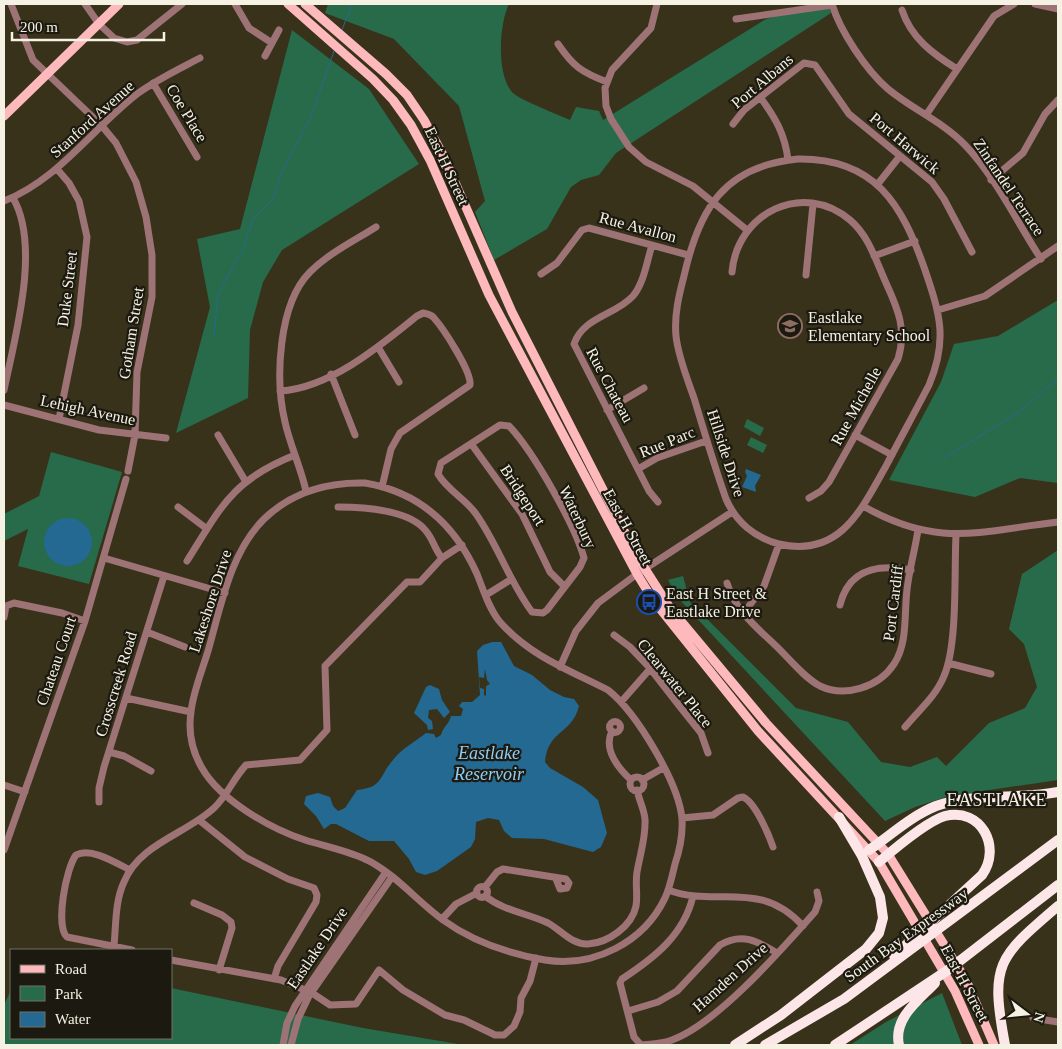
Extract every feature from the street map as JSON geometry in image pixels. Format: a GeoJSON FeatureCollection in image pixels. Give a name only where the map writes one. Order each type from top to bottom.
{"type":"FeatureCollection","features":[{"type":"Feature","properties":{"kind":"highway"},"geometry":{"type":"LineString","coordinates":[[869,850],[921,814],[951,802],[1058,792]]}},
{"type":"Feature","properties":{"kind":"highway"},"geometry":{"type":"LineString","coordinates":[[879,862],[937,820],[946,816],[964,816],[982,828],[991,848],[987,866],[978,878],[942,911],[909,947]]}},
{"type":"Feature","properties":{"kind":"highway"},"geometry":{"type":"LineString","coordinates":[[735,1045],[789,1009],[866,949],[879,933],[883,913],[880,898],[862,856],[839,817]]}},
{"type":"Feature","properties":{"kind":"highway","name":"South Bay Expressway"},"geometry":{"type":"LineString","coordinates":[[765,1045],[812,1020],[860,987],[909,947],[948,922],[1058,840]]}},
{"type":"Feature","properties":{"kind":"highway"},"geometry":{"type":"LineString","coordinates":[[835,1045],[925,989],[1058,885]]}},
{"type":"Feature","properties":{"kind":"highway"},"geometry":{"type":"LineString","coordinates":[[1005,1045],[997,998],[998,977],[1003,964],[1017,942],[1058,906]]}},
{"type":"Feature","properties":{"kind":"highway"},"geometry":{"type":"LineString","coordinates":[[899,1045],[898,1032],[902,1020],[925,989]]}},
{"type":"Feature","properties":{"kind":"main road"},"geometry":{"type":"LineString","coordinates":[[4,116],[119,4]]}},
{"type":"Feature","properties":{"kind":"main road","name":"East H Street"},"geometry":{"type":"LineString","coordinates":[[288,4],[373,79],[393,100],[411,125],[430,160],[489,295],[641,572],[766,723],[888,854],[966,980],[994,1045]]}},
{"type":"Feature","properties":{"kind":"main road","name":"East H Street"},"geometry":{"type":"LineString","coordinates":[[305,4],[386,74],[406,95],[429,128],[512,312],[620,524],[653,600],[758,731],[879,862],[955,991],[979,1045]]}},
{"type":"Feature","properties":{"kind":"street","name":"Gotham Street"},"geometry":{"type":"LineString","coordinates":[[11,4],[28,52],[47,75],[102,126],[116,143],[136,182],[146,217],[152,255],[150,310],[136,383],[135,435],[128,471]]}},
{"type":"Feature","properties":{"kind":"street"},"geometry":{"type":"LineString","coordinates":[[85,4],[99,24],[117,40],[130,42],[137,40],[182,4]]}},
{"type":"Feature","properties":{"kind":"street"},"geometry":{"type":"LineString","coordinates":[[235,4],[250,28],[272,43]]}},
{"type":"Feature","properties":{"kind":"street"},"geometry":{"type":"LineString","coordinates":[[657,4],[656,15],[651,28],[612,70],[605,94],[607,110],[629,147],[646,162],[693,186],[747,230]]}},
{"type":"Feature","properties":{"kind":"street"},"geometry":{"type":"LineString","coordinates":[[736,19],[832,4]]}},
{"type":"Feature","properties":{"kind":"street","name":"Zinfandel Terrace"},"geometry":{"type":"LineString","coordinates":[[832,4],[842,30],[879,80],[964,144],[991,180],[1041,259]]}},
{"type":"Feature","properties":{"kind":"street"},"geometry":{"type":"LineString","coordinates":[[926,115],[994,16],[1014,4]]}},
{"type":"Feature","properties":{"kind":"street"},"geometry":{"type":"LineString","coordinates":[[1035,4],[1058,9]]}},
{"type":"Feature","properties":{"kind":"street"},"geometry":{"type":"LineString","coordinates":[[902,10],[906,22],[917,39],[938,57],[957,69]]}},
{"type":"Feature","properties":{"kind":"street"},"geometry":{"type":"LineString","coordinates":[[265,56],[279,30]]}},
{"type":"Feature","properties":{"kind":"street"},"geometry":{"type":"LineString","coordinates":[[558,44],[571,63],[584,74],[607,82]]}},
{"type":"Feature","properties":{"kind":"street","name":"Stanford Avenue"},"geometry":{"type":"LineString","coordinates":[[4,202],[57,169],[102,126],[153,83],[200,58]]}},
{"type":"Feature","properties":{"kind":"street","name":"Port Albans"},"geometry":{"type":"LineString","coordinates":[[733,124],[744,110],[760,97],[804,63],[810,63]]}},
{"type":"Feature","properties":{"kind":"street","name":"Port Harwick"},"geometry":{"type":"LineString","coordinates":[[810,63],[815,64],[849,114],[900,156],[919,169],[937,188],[972,252]]}},
{"type":"Feature","properties":{"kind":"street","name":"Coe Place"},"geometry":{"type":"LineString","coordinates":[[153,83],[198,158]]}},
{"type":"Feature","properties":{"kind":"street"},"geometry":{"type":"LineString","coordinates":[[760,97],[776,118],[782,132],[788,160]]}},
{"type":"Feature","properties":{"kind":"street"},"geometry":{"type":"LineString","coordinates":[[991,180],[1024,153],[1045,114],[1058,100]]}},
{"type":"Feature","properties":{"kind":"street"},"geometry":{"type":"LineString","coordinates":[[878,185],[900,156]]}},
{"type":"Feature","properties":{"kind":"street","name":"Hillside Drive"},"geometry":{"type":"LineString","coordinates":[[817,159],[835,163],[862,174],[878,185],[898,208],[915,241],[938,310],[941,336],[935,370],[892,455],[863,506],[847,527],[829,540],[807,546],[779,544],[766,540],[752,532],[732,512],[706,441],[676,337],[678,300],[688,255],[696,230],[713,202],[732,183],[746,174],[762,166],[788,160],[817,159]]}},
{"type":"Feature","properties":{"kind":"street","name":"Duke Street"},"geometry":{"type":"LineString","coordinates":[[57,169],[69,183],[79,201],[87,237],[78,325],[59,419]]}},
{"type":"Feature","properties":{"kind":"street"},"geometry":{"type":"LineString","coordinates":[[4,390],[19,313],[26,248],[23,222],[13,198]]}},
{"type":"Feature","properties":{"kind":"street","name":"Rue Michelle"},"geometry":{"type":"LineString","coordinates":[[732,272],[736,249],[747,230],[758,218],[776,208],[797,203],[813,204],[834,210],[852,222],[868,243],[900,314],[902,338],[898,359],[828,482],[821,491],[810,498]]}},
{"type":"Feature","properties":{"kind":"street"},"geometry":{"type":"LineString","coordinates":[[806,275],[813,204]]}},
{"type":"Feature","properties":{"kind":"street"},"geometry":{"type":"LineString","coordinates":[[306,491],[285,422],[280,391],[284,325],[296,292],[309,273],[322,262],[376,227]]}},
{"type":"Feature","properties":{"kind":"street","name":"Rue Avallon"},"geometry":{"type":"LineString","coordinates":[[541,274],[557,262],[582,230],[588,228],[688,255]]}},
{"type":"Feature","properties":{"kind":"street"},"geometry":{"type":"LineString","coordinates":[[874,256],[915,241]]}},
{"type":"Feature","properties":{"kind":"street","name":"Rue Chateau"},"geometry":{"type":"LineString","coordinates":[[652,245],[642,278],[634,294],[629,300],[591,323],[576,339],[574,344],[649,491],[658,502]]}},
{"type":"Feature","properties":{"kind":"street"},"geometry":{"type":"LineString","coordinates":[[938,310],[985,296],[1058,246]]}},
{"type":"Feature","properties":{"kind":"street"},"geometry":{"type":"LineString","coordinates":[[280,391],[306,386],[346,368],[378,347],[423,313],[434,318],[457,352],[470,378],[470,385],[467,389],[400,433],[391,448],[382,486]]}},
{"type":"Feature","properties":{"kind":"street"},"geometry":{"type":"LineString","coordinates":[[378,347],[400,382]]}},
{"type":"Feature","properties":{"kind":"street"},"geometry":{"type":"LineString","coordinates":[[331,374],[355,435]]}},
{"type":"Feature","properties":{"kind":"street"},"geometry":{"type":"LineString","coordinates":[[607,410],[644,388]]}},
{"type":"Feature","properties":{"kind":"street","name":"Lehigh Avenue"},"geometry":{"type":"LineString","coordinates":[[4,405],[99,430],[166,438]]}},
{"type":"Feature","properties":{"kind":"street","name":"Waterbury"},"geometry":{"type":"LineString","coordinates":[[505,425],[515,433],[563,510],[584,558],[580,567],[548,610],[537,614],[532,612],[510,580],[490,534],[474,510],[438,474],[442,463],[472,445],[500,426],[505,425]]}},
{"type":"Feature","properties":{"kind":"street"},"geometry":{"type":"LineString","coordinates":[[218,435],[246,482]]}},
{"type":"Feature","properties":{"kind":"street"},"geometry":{"type":"LineString","coordinates":[[855,435],[892,455]]}},
{"type":"Feature","properties":{"kind":"street","name":"Rue Parc"},"geometry":{"type":"LineString","coordinates":[[638,469],[657,458],[706,441]]}},
{"type":"Feature","properties":{"kind":"street","name":"Bridgeport"},"geometry":{"type":"LineString","coordinates":[[472,445],[522,514],[547,567],[564,586]]}},
{"type":"Feature","properties":{"kind":"street"},"geometry":{"type":"LineString","coordinates":[[187,561],[224,502],[257,472],[296,454]]}},
{"type":"Feature","properties":{"kind":"street","name":"Chateau Court"},"geometry":{"type":"LineString","coordinates":[[4,850],[85,620],[126,479]]}},
{"type":"Feature","properties":{"kind":"street","name":"Lakeshore Drive"},"geometry":{"type":"LineString","coordinates":[[347,483],[382,486],[403,494],[435,513],[462,545],[498,619],[506,628],[536,654],[560,668],[608,690],[632,715],[676,792],[682,818],[680,846],[668,890],[649,923],[635,936],[611,951],[576,961],[552,961],[536,958],[473,939],[442,919],[386,872],[354,854],[289,834],[267,823],[225,796],[211,783],[194,751],[191,712],[225,593],[238,555],[252,532],[272,511],[306,491],[347,483]]}},
{"type":"Feature","properties":{"kind":"street"},"geometry":{"type":"LineString","coordinates":[[863,506],[899,524],[918,530],[956,535],[988,533],[1058,522]]}},
{"type":"Feature","properties":{"kind":"street"},"geometry":{"type":"LineString","coordinates":[[178,507],[207,529]]}},
{"type":"Feature","properties":{"kind":"street"},"geometry":{"type":"LineString","coordinates":[[338,507],[369,508],[405,516],[417,521],[428,532],[442,558]]}},
{"type":"Feature","properties":{"kind":"street"},"geometry":{"type":"LineString","coordinates":[[560,668],[576,632],[590,611],[610,592],[732,512]]}},
{"type":"Feature","properties":{"kind":"street","name":"Port Cardiff"},"geometry":{"type":"LineString","coordinates":[[727,583],[731,598],[743,614],[819,685],[839,690],[859,689],[882,677],[898,658],[903,646],[907,589],[918,530]]}},
{"type":"Feature","properties":{"kind":"street"},"geometry":{"type":"LineString","coordinates":[[905,727],[933,696],[944,676],[948,662],[952,643],[956,535]]}},
{"type":"Feature","properties":{"kind":"street"},"geometry":{"type":"LineString","coordinates":[[743,614],[764,586],[779,544]]}},
{"type":"Feature","properties":{"kind":"street"},"geometry":{"type":"LineString","coordinates":[[114,946],[119,897],[130,870],[150,850],[199,820],[225,796],[234,778],[246,766],[300,760],[327,730],[325,666],[407,582],[420,582],[442,558],[462,545]]}},
{"type":"Feature","properties":{"kind":"street"},"geometry":{"type":"LineString","coordinates":[[104,558],[225,593]]}},
{"type":"Feature","properties":{"kind":"street"},"geometry":{"type":"LineString","coordinates":[[840,604],[844,591],[869,570],[889,566],[911,570]]}},
{"type":"Feature","properties":{"kind":"street","name":"Crosscreek Road"},"geometry":{"type":"LineString","coordinates":[[99,802],[99,788],[109,752],[164,576]]}},
{"type":"Feature","properties":{"kind":"street"},"geometry":{"type":"LineString","coordinates":[[486,595],[510,580]]}},
{"type":"Feature","properties":{"kind":"street"},"geometry":{"type":"LineString","coordinates":[[4,617],[6,606],[14,603],[85,620]]}},
{"type":"Feature","properties":{"kind":"street"},"geometry":{"type":"LineString","coordinates":[[147,632],[185,647]]}},
{"type":"Feature","properties":{"kind":"street","name":"Clearwater Place"},"geometry":{"type":"LineString","coordinates":[[614,635],[630,647],[650,669],[701,733],[708,753]]}},
{"type":"Feature","properties":{"kind":"street"},"geometry":{"type":"LineString","coordinates":[[948,662],[991,674]]}},
{"type":"Feature","properties":{"kind":"street"},"geometry":{"type":"LineString","coordinates":[[621,702],[650,669]]}},
{"type":"Feature","properties":{"kind":"street"},"geometry":{"type":"LineString","coordinates":[[126,698],[191,712]]}},
{"type":"Feature","properties":{"kind":"street"},"geometry":{"type":"LineString","coordinates":[[477,892],[480,897],[485,896],[498,906],[549,924],[574,941],[588,944],[608,938],[622,930],[631,920],[635,909],[635,884],[645,819],[637,790],[632,788],[631,780],[611,753],[608,739],[612,731]]}},
{"type":"Feature","properties":{"kind":"street"},"geometry":{"type":"LineString","coordinates":[[109,752],[124,756],[151,771]]}},
{"type":"Feature","properties":{"kind":"street"},"geometry":{"type":"LineString","coordinates":[[642,780],[663,768]]}},
{"type":"Feature","properties":{"kind":"street"},"geometry":{"type":"LineString","coordinates":[[631,780],[637,777],[642,780]]}},
{"type":"Feature","properties":{"kind":"street"},"geometry":{"type":"LineString","coordinates":[[637,790],[643,786],[642,780]]}},
{"type":"Feature","properties":{"kind":"street"},"geometry":{"type":"LineString","coordinates":[[4,785],[25,792]]}},
{"type":"Feature","properties":{"kind":"street"},"geometry":{"type":"LineString","coordinates":[[682,818],[713,815],[738,798],[743,797],[751,803],[770,837],[773,847]]}},
{"type":"Feature","properties":{"kind":"street"},"geometry":{"type":"LineString","coordinates":[[199,820],[243,856],[288,879],[314,888],[316,892],[316,902],[278,966],[274,979]]}},
{"type":"Feature","properties":{"kind":"street"},"geometry":{"type":"LineString","coordinates":[[128,949],[67,937],[64,935],[61,926],[65,888],[76,855],[86,852],[113,861],[130,870]]}},
{"type":"Feature","properties":{"kind":"street"},"geometry":{"type":"LineString","coordinates":[[442,919],[456,904],[477,892],[480,887],[485,887],[497,872],[503,869],[556,879]]}},
{"type":"Feature","properties":{"kind":"street","name":"Eastlake Drive"},"geometry":{"type":"LineString","coordinates":[[283,1045],[288,1023],[386,872]]}},
{"type":"Feature","properties":{"kind":"street","name":"Eastlake Drive"},"geometry":{"type":"LineString","coordinates":[[291,1045],[308,991],[392,877]]}},
{"type":"Feature","properties":{"kind":"street"},"geometry":{"type":"LineString","coordinates":[[485,887],[488,891],[485,896]]}},
{"type":"Feature","properties":{"kind":"street"},"geometry":{"type":"LineString","coordinates":[[668,890],[693,896],[751,897],[785,910],[803,926]]}},
{"type":"Feature","properties":{"kind":"street","name":"Hamden Drive"},"geometry":{"type":"LineString","coordinates":[[628,1011],[634,1037],[641,1045],[671,1041],[680,1036],[716,1011],[803,926],[815,912],[819,900],[817,892]]}},
{"type":"Feature","properties":{"kind":"street"},"geometry":{"type":"LineString","coordinates":[[693,896],[682,924],[663,948],[622,979],[620,983],[628,1011],[658,1002],[677,991],[720,945],[727,941],[736,938],[749,938],[777,953]]}},
{"type":"Feature","properties":{"kind":"street"},"geometry":{"type":"LineString","coordinates":[[194,904],[222,915],[231,922],[232,928],[219,970]]}},
{"type":"Feature","properties":{"kind":"street"},"geometry":{"type":"LineString","coordinates":[[172,960],[274,979],[308,991],[330,1005],[353,1006],[379,970],[403,990],[445,1015],[464,1020],[495,1035],[504,1035],[514,1026],[520,1012],[521,998],[530,981],[536,958]]}},
{"type":"Feature","properties":{"kind":"street"},"geometry":{"type":"LineString","coordinates":[[1033,1018],[1058,1022]]}},
{"type":"Feature","properties":{"kind":"green space"},"geometry":{"type":"Polygon","coordinates":[[[328,4],[509,4],[501,36],[502,63],[508,85],[513,93],[518,96],[570,120],[576,107],[599,111],[603,120],[766,19],[816,4],[829,4],[831,13],[616,153],[599,175],[581,180],[571,187],[547,229],[494,260],[475,212],[485,201],[459,106],[394,39],[325,13],[328,4]]]}},
{"type":"Feature","properties":{"kind":"green space"},"geometry":{"type":"Polygon","coordinates":[[[292,30],[369,89],[419,164],[282,250],[263,282],[250,330],[248,398],[176,433],[210,307],[197,239],[240,229],[292,30]]]}},
{"type":"Feature","properties":{"kind":"green space"},"geometry":{"type":"Polygon","coordinates":[[[1058,300],[1058,483],[1020,478],[975,497],[889,480],[941,382],[954,344],[998,336],[1058,300]]]}},
{"type":"Feature","properties":{"kind":"green space"},"geometry":{"type":"Polygon","coordinates":[[[747,419],[764,428],[760,436],[744,427],[747,419]]]}},
{"type":"Feature","properties":{"kind":"green space"},"geometry":{"type":"Polygon","coordinates":[[[751,437],[767,445],[763,453],[747,445],[751,437]]]}},
{"type":"Feature","properties":{"kind":"green space"},"geometry":{"type":"Polygon","coordinates":[[[51,452],[122,472],[89,584],[18,566],[28,529],[4,541],[4,514],[39,496],[51,452]]]}},
{"type":"Feature","properties":{"kind":"green space"},"geometry":{"type":"Polygon","coordinates":[[[1058,550],[1058,780],[949,796],[915,807],[885,821],[679,599],[668,580],[683,576],[690,602],[796,708],[848,722],[881,762],[910,767],[937,757],[946,766],[989,723],[1025,708],[1037,687],[1024,644],[1009,629],[1022,574],[1058,550]]]}},
{"type":"Feature","properties":{"kind":"green space"},"geometry":{"type":"Polygon","coordinates":[[[172,988],[363,1028],[464,1045],[4,1045],[4,1005],[10,992],[10,1039],[172,1039],[172,988]]]}},
{"type":"Feature","properties":{"kind":"green space"},"geometry":{"type":"Polygon","coordinates":[[[942,993],[962,1045],[850,1045],[886,1022],[942,993]]]}},
{"type":"Feature","properties":{"kind":"water"},"geometry":{"type":"Polygon","coordinates":[[[746,469],[761,475],[755,486],[756,492],[742,487],[747,476],[746,469]]]}},
{"type":"Feature","properties":{"kind":"water"},"geometry":{"type":"Polygon","coordinates":[[[63,518],[73,518],[85,525],[92,537],[92,547],[85,559],[73,566],[63,566],[55,562],[48,555],[44,547],[44,537],[48,529],[55,522],[63,518]]]}},
{"type":"Feature","properties":{"kind":"water","name":"Eastlake Reservoir"},"geometry":{"type":"Polygon","coordinates":[[[501,642],[514,666],[532,675],[550,690],[564,697],[574,699],[579,706],[571,722],[551,743],[545,762],[550,768],[583,787],[598,800],[607,833],[601,847],[593,852],[544,839],[512,838],[504,831],[499,820],[488,818],[476,822],[475,839],[471,847],[437,871],[425,875],[416,872],[409,859],[394,841],[369,841],[336,824],[331,824],[324,829],[316,816],[304,804],[306,796],[318,793],[330,797],[333,806],[338,811],[345,808],[357,790],[366,789],[376,784],[396,756],[404,749],[426,733],[434,734],[436,738],[441,735],[451,716],[461,716],[463,709],[459,706],[462,702],[472,702],[480,695],[477,651],[483,645],[501,642]]]}},
{"type":"Feature","properties":{"kind":"water"},"geometry":{"type":"Polygon","coordinates":[[[430,685],[439,689],[442,700],[450,712],[444,718],[437,709],[429,710],[428,718],[432,721],[433,729],[428,730],[427,725],[414,713],[426,687],[430,685]]]}},
{"type":"Feature","properties":{"kind":"pier"},"geometry":{"type":"Polygon","coordinates":[[[485,669],[487,680],[490,684],[486,686],[486,696],[484,695],[484,689],[480,688],[479,677],[484,678],[485,669]]]}},
{"type":"Feature","properties":{"kind":"waterway"},"geometry":{"type":"LineString","coordinates":[[342,30],[352,4]]}},
{"type":"Feature","properties":{"kind":"waterway"},"geometry":{"type":"LineString","coordinates":[[214,336],[218,294],[244,247],[253,219],[273,199],[283,169],[311,117],[334,51]]}},
{"type":"Feature","properties":{"kind":"waterway"},"geometry":{"type":"LineString","coordinates":[[943,459],[1020,411],[1058,379]]}},
{"type":"Feature","properties":{"kind":"place","name":"Eastlake Elementary School"},"geometry":{"type":"Point","coordinates":[790,326]}},
{"type":"Feature","properties":{"kind":"place","name":"East H Street & Eastlake Drive"},"geometry":{"type":"Point","coordinates":[649,602]}},
{"type":"Feature","properties":{"kind":"district","name":"EASTLAKE"},"geometry":{"type":"Point","coordinates":[997,800]}}]}
